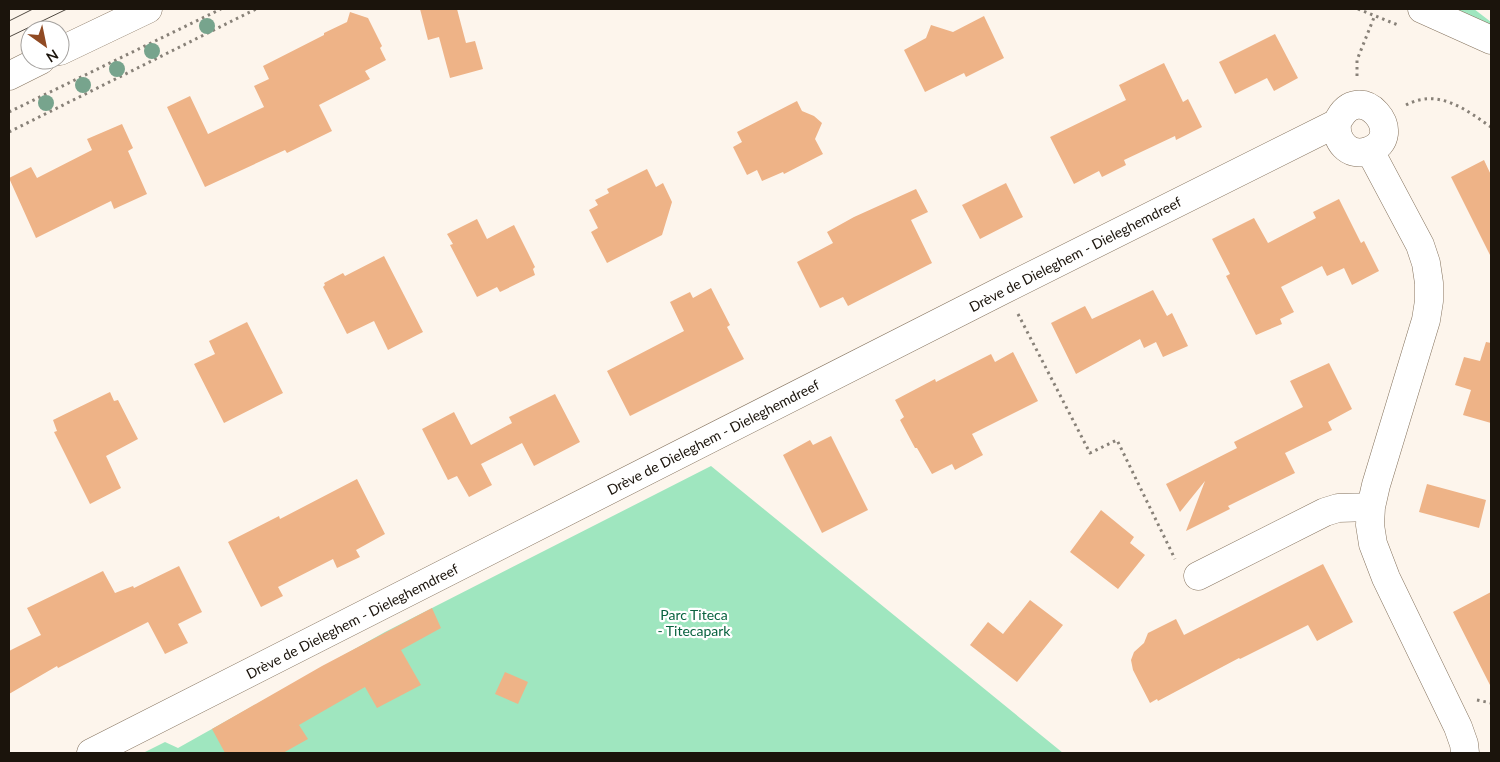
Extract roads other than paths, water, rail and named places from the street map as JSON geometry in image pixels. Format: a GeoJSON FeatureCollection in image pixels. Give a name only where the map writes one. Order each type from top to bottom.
{"type":"FeatureCollection","features":[{"type":"Feature","properties":{"kind":"street"},"geometry":{"type":"LineString","coordinates":[[70,46],[148,9]]}},
{"type":"Feature","properties":{"kind":"street"},"geometry":{"type":"LineString","coordinates":[[1422,9],[1491,40]]}},
{"type":"Feature","properties":{"kind":"street"},"geometry":{"type":"LineString","coordinates":[[9,76],[21,70]]}},
{"type":"Feature","properties":{"kind":"street","name":"Drève de Dieleghem - Dieleghemdreef"},"geometry":{"type":"LineString","coordinates":[[90,753],[1005,289],[1337,123],[1344,111],[1357,105],[1365,106],[1377,112],[1383,123],[1377,140]]}},
{"type":"Feature","properties":{"kind":"street"},"geometry":{"type":"LineString","coordinates":[[1337,123],[1338,138],[1348,149],[1362,152],[1377,140],[1426,264],[1429,283],[1429,302],[1426,320],[1376,484],[1371,507],[1370,525],[1373,544],[1379,562],[1458,727],[1465,753]]}},
{"type":"Feature","properties":{"kind":"street"},"geometry":{"type":"LineString","coordinates":[[1198,576],[1325,512],[1338,508],[1371,507]]}},
{"type":"Feature","properties":{"kind":"tram line"},"geometry":{"type":"LineString","coordinates":[[9,21],[33,9]]}},
{"type":"Feature","properties":{"kind":"tram line"},"geometry":{"type":"LineString","coordinates":[[9,37],[67,9]]}},
{"type":"Feature","properties":{"kind":"park label","name":"Parc Titeca - Titecapark"},"geometry":{"type":"Point","coordinates":[694,622]}}]}
